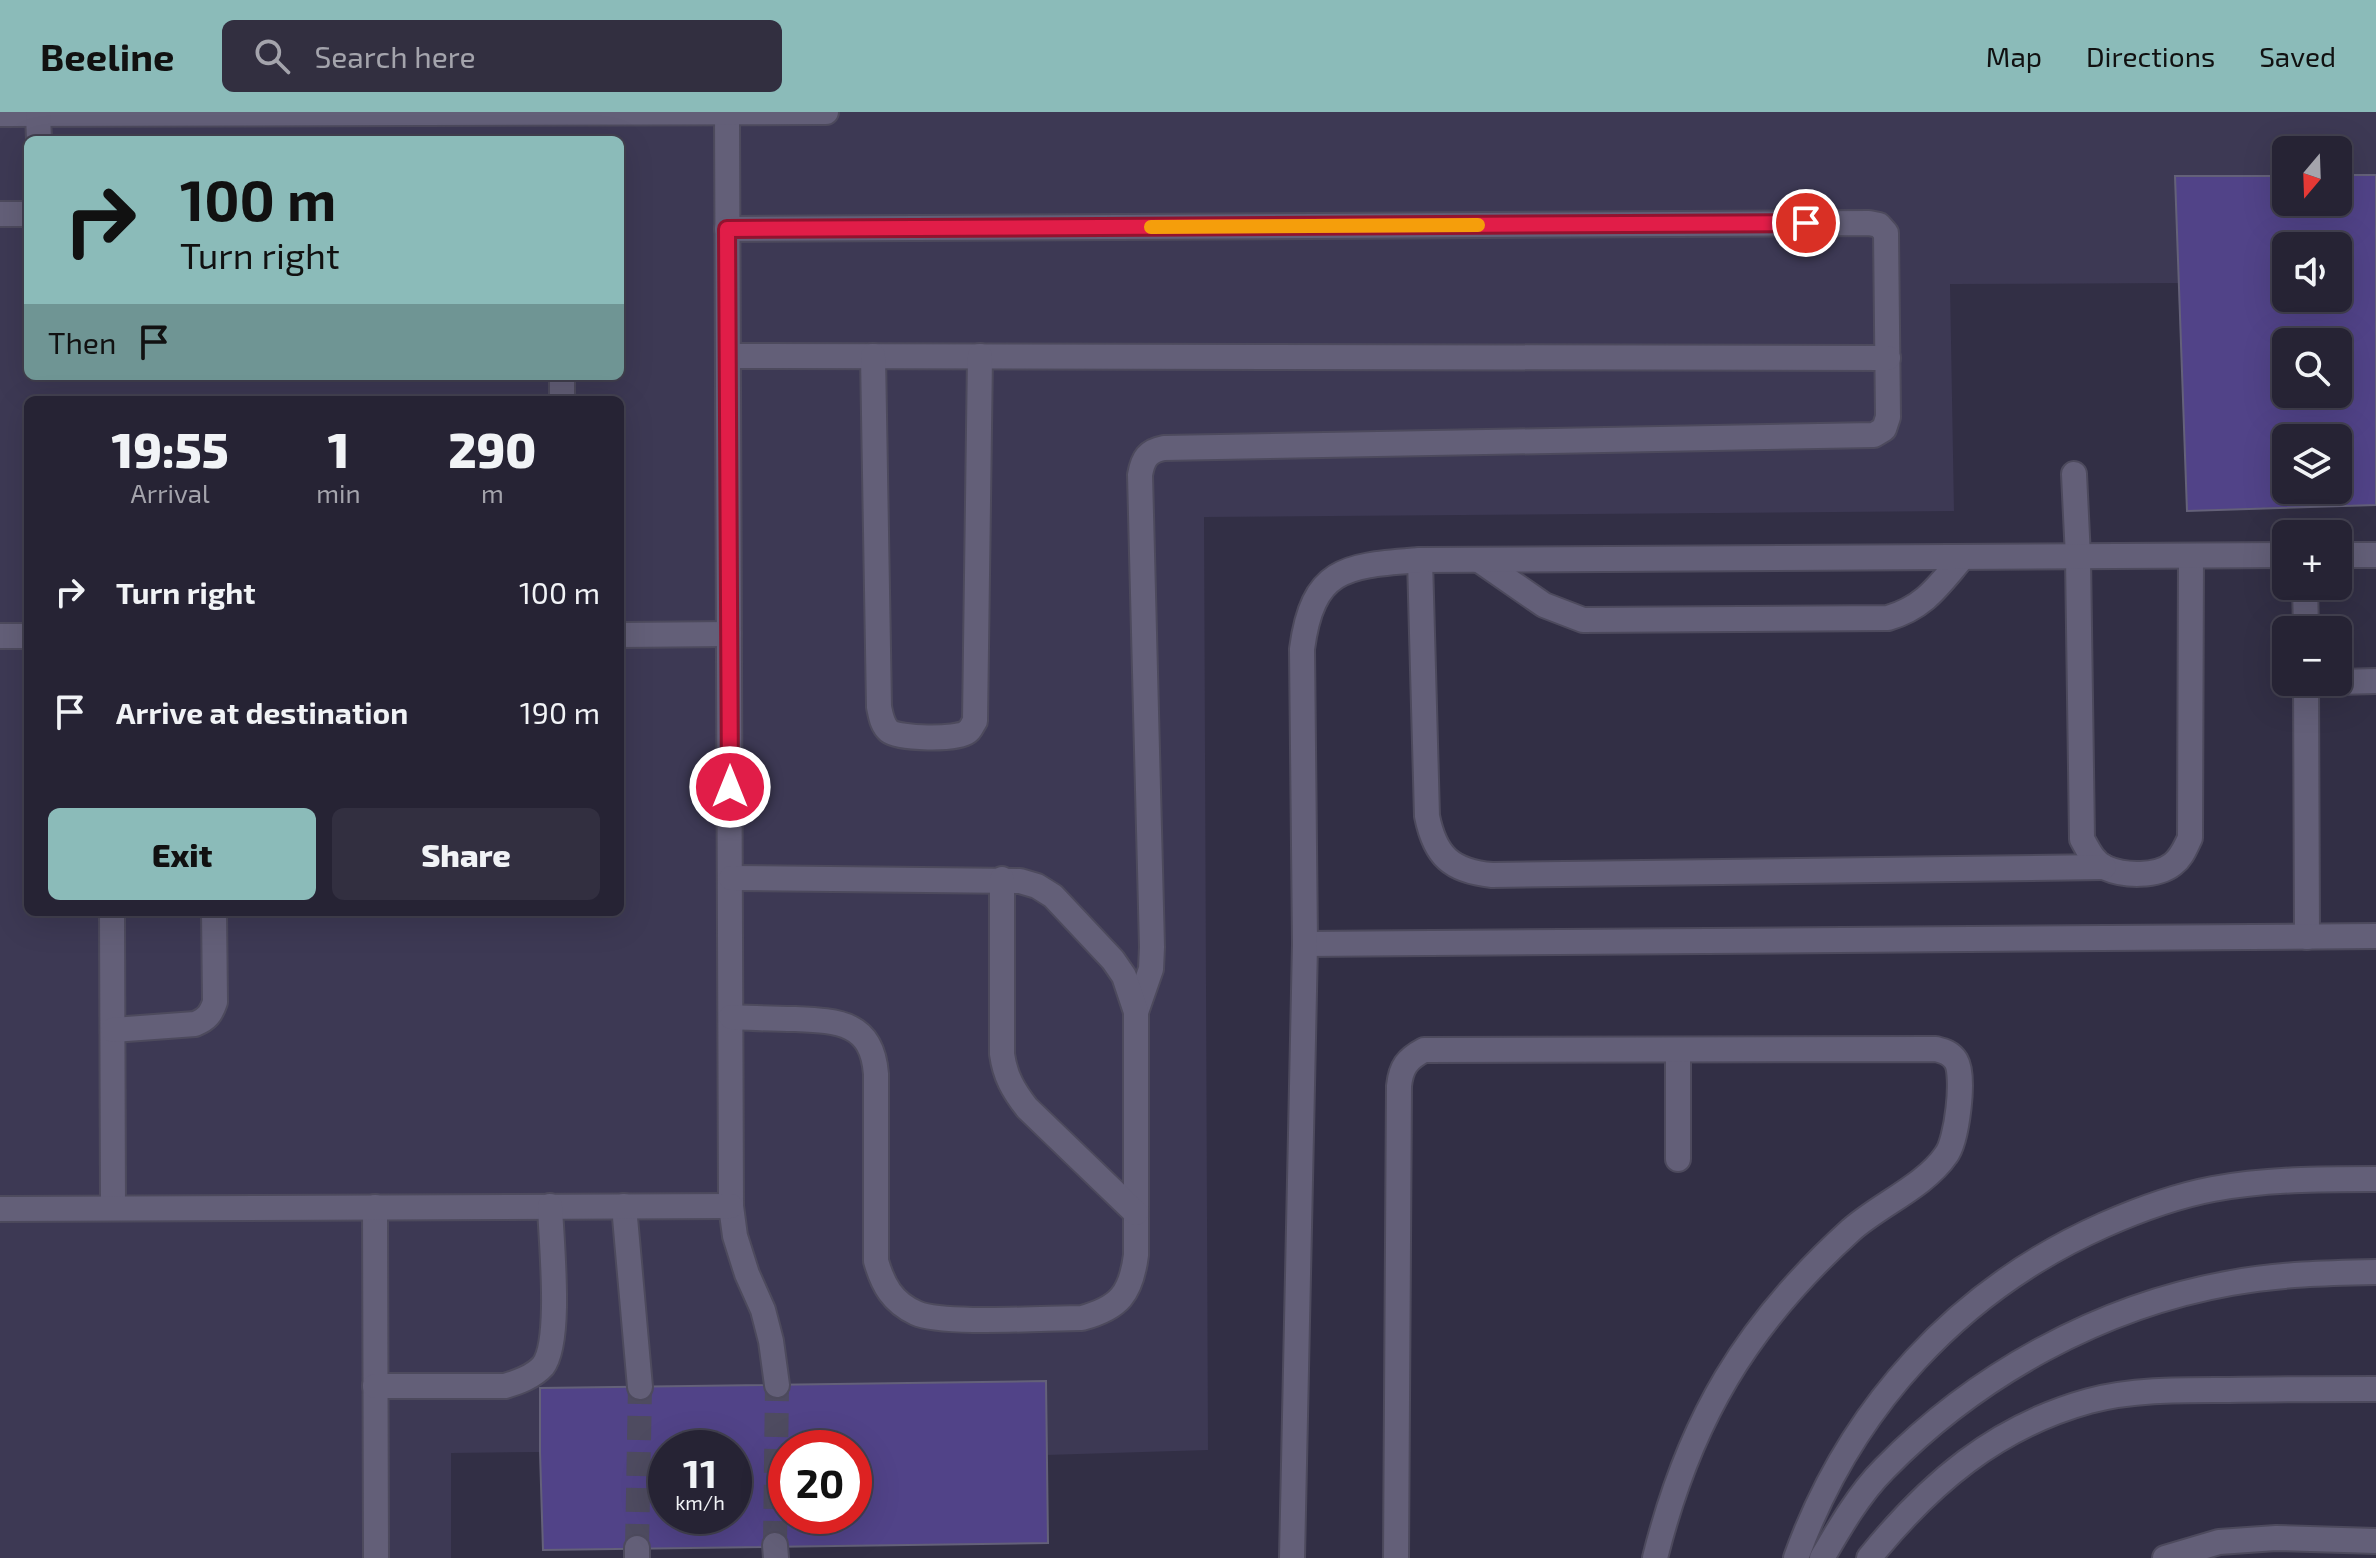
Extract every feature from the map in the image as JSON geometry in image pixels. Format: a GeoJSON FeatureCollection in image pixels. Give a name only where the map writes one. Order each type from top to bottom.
{"type":"FeatureCollection","features":[{"type":"Feature","properties":{"kind":"street"},"geometry":{"type":"LineString","coordinates":[[0,114],[826,112]]}},
{"type":"Feature","properties":{"kind":"street"},"geometry":{"type":"LineString","coordinates":[[727,113],[731,1206],[735,1236],[763,1310],[771,1341],[777,1385]]}},
{"type":"Feature","properties":{"kind":"street"},"geometry":{"type":"LineString","coordinates":[[38,114],[39,136]]}},
{"type":"Feature","properties":{"kind":"street"},"geometry":{"type":"LineString","coordinates":[[0,214],[24,214]]}},
{"type":"Feature","properties":{"kind":"street"},"geometry":{"type":"LineString","coordinates":[[727,229],[1869,223],[1879,225],[1886,233],[1888,417],[1884,429],[1874,435],[1180,447],[1152,451],[1142,461],[1152,947],[1151,969],[1136,1012]]}},
{"type":"Feature","properties":{"kind":"street"},"geometry":{"type":"LineString","coordinates":[[729,356],[1888,358]]}},
{"type":"Feature","properties":{"kind":"street"},"geometry":{"type":"LineString","coordinates":[[873,356],[879,707],[882,721],[891,733],[904,737],[953,736],[966,733],[975,721],[980,356]]}},
{"type":"Feature","properties":{"kind":"street"},"geometry":{"type":"LineString","coordinates":[[2074,474],[2078,557],[2080,821],[2082,839],[2090,855],[2104,867]]}},
{"type":"Feature","properties":{"kind":"street"},"geometry":{"type":"LineString","coordinates":[[1292,1558],[1305,944],[1302,649],[1306,622],[1316,596],[1336,576],[1362,565],[1420,560],[2272,555]]}},
{"type":"Feature","properties":{"kind":"street"},"geometry":{"type":"LineString","coordinates":[[2352,555],[2376,555]]}},
{"type":"Feature","properties":{"kind":"street"},"geometry":{"type":"LineString","coordinates":[[1420,560],[1427,816],[1432,840],[1439,850],[1447,860],[1468,872],[1492,875],[2104,867],[2126,873],[2149,873],[2171,867],[2182,855],[2190,838],[2191,556]]}},
{"type":"Feature","properties":{"kind":"street"},"geometry":{"type":"LineString","coordinates":[[1479,560],[1544,605],[1563,614],[1593,620],[1888,618],[1908,612],[1925,601],[1962,558]]}},
{"type":"Feature","properties":{"kind":"street"},"geometry":{"type":"LineString","coordinates":[[624,635],[729,634]]}},
{"type":"Feature","properties":{"kind":"street"},"geometry":{"type":"LineString","coordinates":[[0,636],[24,636]]}},
{"type":"Feature","properties":{"kind":"street"},"geometry":{"type":"LineString","coordinates":[[2352,682],[2376,681]]}},
{"type":"Feature","properties":{"kind":"street"},"geometry":{"type":"LineString","coordinates":[[2306,696],[2307,937]]}},
{"type":"Feature","properties":{"kind":"street"},"geometry":{"type":"LineString","coordinates":[[731,878],[1002,879],[1029,883],[1053,896],[1113,960],[1124,976],[1136,1012],[1133,1278],[1122,1298],[1104,1312],[1082,1318],[941,1318],[918,1314],[897,1302],[883,1284],[876,1261],[875,1054],[865,1038],[848,1025],[829,1021],[731,1017]]}},
{"type":"Feature","properties":{"kind":"street"},"geometry":{"type":"LineString","coordinates":[[1002,879],[1002,1054],[1005,1074],[1027,1108],[1136,1213]]}},
{"type":"Feature","properties":{"kind":"street"},"geometry":{"type":"LineString","coordinates":[[112,916],[113,1208]]}},
{"type":"Feature","properties":{"kind":"street"},"geometry":{"type":"LineString","coordinates":[[113,1030],[195,1024],[212,1013],[215,1002],[214,916]]}},
{"type":"Feature","properties":{"kind":"street"},"geometry":{"type":"LineString","coordinates":[[1305,944],[2376,936]]}},
{"type":"Feature","properties":{"kind":"street"},"geometry":{"type":"LineString","coordinates":[[1396,1558],[1401,1070],[1409,1058],[1424,1050],[1936,1049],[1948,1052],[1957,1061],[1960,1074],[1955,1136],[1947,1155],[1929,1174],[1855,1226],[1809,1269],[1760,1325],[1720,1386],[1691,1444],[1673,1492],[1655,1558]]}},
{"type":"Feature","properties":{"kind":"street"},"geometry":{"type":"LineString","coordinates":[[1678,1050],[1678,1159]]}},
{"type":"Feature","properties":{"kind":"street"},"geometry":{"type":"LineString","coordinates":[[1796,1558],[1810,1520],[1846,1451],[1889,1388],[1941,1332],[2000,1282],[2066,1242],[2137,1210],[2211,1189],[2288,1179],[2376,1179]]}},
{"type":"Feature","properties":{"kind":"street"},"geometry":{"type":"LineString","coordinates":[[375,1386],[505,1386],[525,1380],[542,1367],[552,1348],[554,1326],[550,1206]]}},
{"type":"Feature","properties":{"kind":"street"},"geometry":{"type":"LineString","coordinates":[[624,1206],[640,1387]]}},
{"type":"Feature","properties":{"kind":"street"},"geometry":{"type":"LineString","coordinates":[[0,1209],[731,1206]]}},
{"type":"Feature","properties":{"kind":"street"},"geometry":{"type":"LineString","coordinates":[[375,1207],[376,1558]]}},
{"type":"Feature","properties":{"kind":"street"},"geometry":{"type":"LineString","coordinates":[[1822,1558],[1847,1516],[1882,1470],[1941,1416],[2007,1370],[2077,1331],[2152,1302],[2230,1283],[2310,1273],[2376,1272]]}},
{"type":"Feature","properties":{"kind":"street"},"geometry":{"type":"LineString","coordinates":[[1869,1558],[1915,1505],[1958,1466],[2010,1433],[2053,1413],[2092,1401],[2172,1390],[2376,1389]]}},
{"type":"Feature","properties":{"kind":"street"},"geometry":{"type":"LineString","coordinates":[[2165,1558],[2219,1542],[2261,1539],[2376,1541]]}},
{"type":"Feature","properties":{"kind":"shaded area"},"geometry":{"type":"Polygon","coordinates":[[[0,112],[2376,112],[2376,505],[2187,511],[2178,283],[1950,284],[1954,511],[1204,517],[1208,1450],[1046,1455],[640,1387],[541,1388],[540,1452],[451,1453],[451,1558],[0,1558],[0,112]]]}},
{"type":"Feature","properties":{"kind":"building"},"geometry":{"type":"Polygon","coordinates":[[[2352,175],[2376,175],[2376,505],[2187,511],[2175,176],[2272,176],[2272,216],[2352,216],[2352,175]]]}},
{"type":"Feature","properties":{"kind":"building"},"geometry":{"type":"Polygon","coordinates":[[[1046,1381],[1048,1543],[543,1550],[540,1388],[1046,1381]]]}},
{"type":"Feature","properties":{"kind":"tunnel"},"geometry":{"type":"LineString","coordinates":[[775,1545],[777,1385]]}},
{"type":"Feature","properties":{"kind":"tunnel"},"geometry":{"type":"LineString","coordinates":[[637,1548],[640,1387]]}},
{"type":"Feature","properties":{"kind":"slow traffic"},"geometry":{"type":"LineString","coordinates":[[1151,227],[1478,225]]}},
{"type":"Feature","properties":{"kind":"route"},"geometry":{"type":"LineString","coordinates":[[730,787],[727,229],[1806,223]]}}]}
